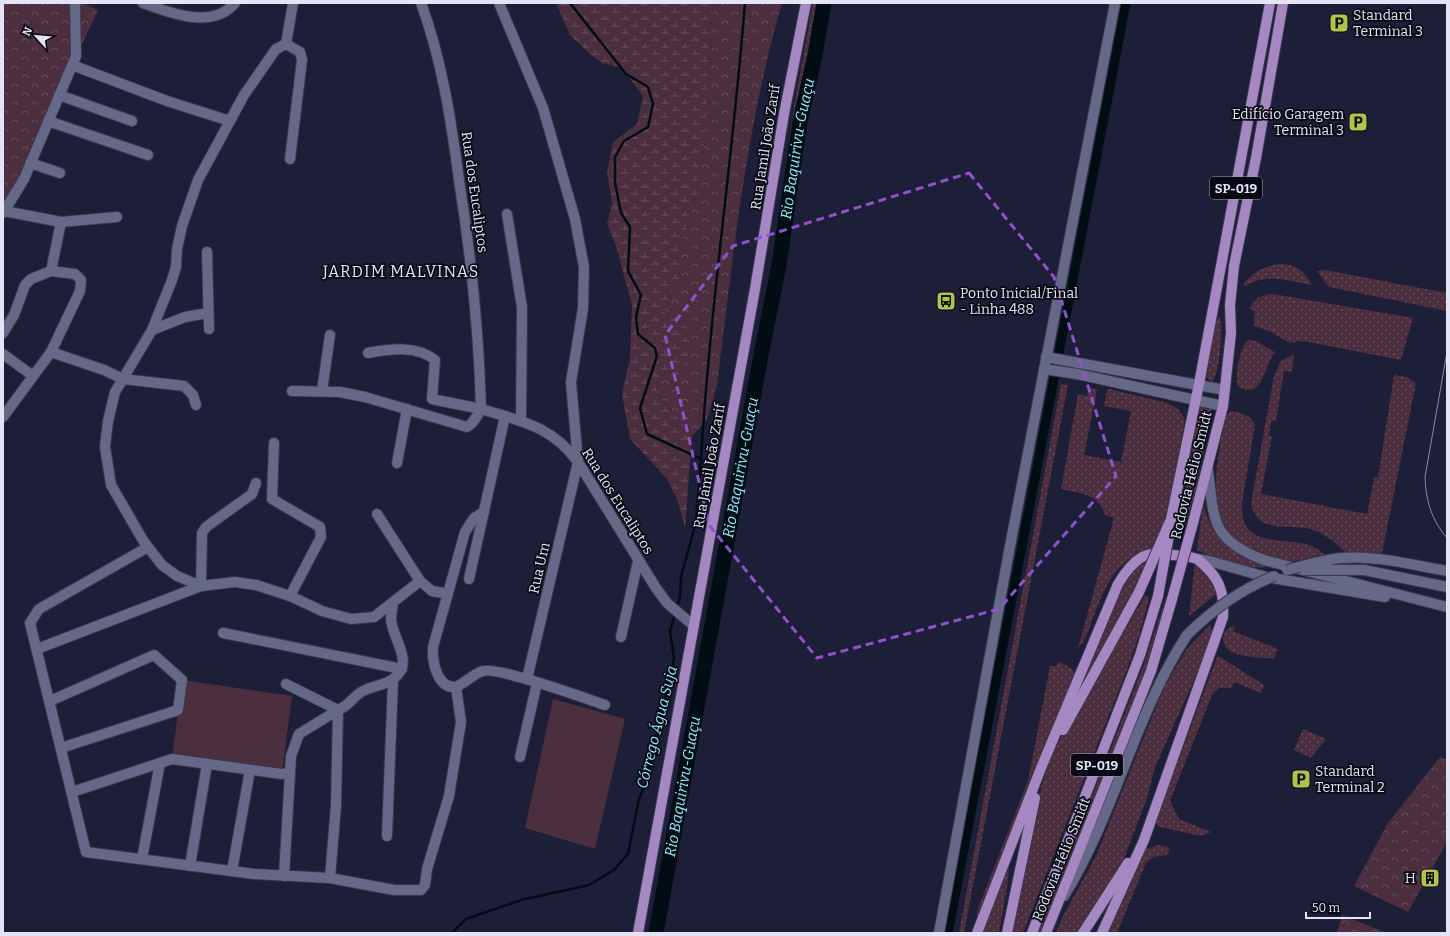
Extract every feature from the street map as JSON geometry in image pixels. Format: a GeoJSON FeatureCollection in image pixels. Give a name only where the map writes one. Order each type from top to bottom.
{"type":"FeatureCollection","features":[{"type":"Feature","properties":{"kind":"main road","name":"Rua Jamil João Zarif"},"geometry":{"type":"LineString","coordinates":[[638,933],[755,289],[784,114],[806,3]]}},
{"type":"Feature","properties":{"kind":"main road","name":"Rodovia Hélio Smidt"},"geometry":{"type":"LineString","coordinates":[[1032,933],[1140,655],[1158,596],[1171,519],[1196,400],[1270,3]]}},
{"type":"Feature","properties":{"kind":"main road","name":"Rodovia Hélio Smidt"},"geometry":{"type":"LineString","coordinates":[[1046,933],[1151,671],[1208,470],[1225,390],[1231,333],[1230,305],[1234,266],[1256,158],[1283,3]]}},
{"type":"Feature","properties":{"kind":"main road"},"geometry":{"type":"LineString","coordinates":[[1008,933],[1041,768],[1139,592],[1171,519]]}},
{"type":"Feature","properties":{"kind":"main road"},"geometry":{"type":"LineString","coordinates":[[977,933],[1041,768],[1118,584],[1128,569],[1142,557],[1151,554],[1168,554],[1198,559],[1213,574],[1222,589],[1224,598],[1223,617],[1218,637],[1144,840],[1102,933]]}},
{"type":"Feature","properties":{"kind":"main road"},"geometry":{"type":"LineString","coordinates":[[1083,933],[1144,840]]}},
{"type":"Feature","properties":{"kind":"street"},"geometry":{"type":"LineString","coordinates":[[75,3],[76,56],[24,179],[4,212],[61,222],[117,217]]}},
{"type":"Feature","properties":{"kind":"street"},"geometry":{"type":"LineString","coordinates":[[143,3],[182,16],[202,18],[231,8],[235,3]]}},
{"type":"Feature","properties":{"kind":"street"},"geometry":{"type":"LineString","coordinates":[[286,44],[293,3]]}},
{"type":"Feature","properties":{"kind":"street","name":"Rua dos Eucaliptos"},"geometry":{"type":"LineString","coordinates":[[421,3],[439,62],[452,132],[480,347],[481,409],[536,426],[563,443],[578,462],[638,561],[667,603],[680,616],[694,626]]}},
{"type":"Feature","properties":{"kind":"street"},"geometry":{"type":"LineString","coordinates":[[499,3],[545,115],[575,220],[582,252],[584,268],[583,308],[571,382],[578,462]]}},
{"type":"Feature","properties":{"kind":"street"},"geometry":{"type":"LineString","coordinates":[[939,933],[1048,370],[1115,3]]}},
{"type":"Feature","properties":{"kind":"street"},"geometry":{"type":"LineString","coordinates":[[201,586],[177,576],[162,565],[148,547],[111,485],[107,468],[105,447],[108,420],[115,392],[152,330],[172,280],[176,267],[177,249],[182,226],[198,180],[244,95],[276,49],[286,44]]}},
{"type":"Feature","properties":{"kind":"street"},"geometry":{"type":"LineString","coordinates":[[286,44],[300,52],[302,60],[290,159]]}},
{"type":"Feature","properties":{"kind":"street"},"geometry":{"type":"LineString","coordinates":[[72,65],[167,101],[230,121]]}},
{"type":"Feature","properties":{"kind":"street"},"geometry":{"type":"LineString","coordinates":[[59,95],[132,121]]}},
{"type":"Feature","properties":{"kind":"street"},"geometry":{"type":"LineString","coordinates":[[48,121],[148,155]]}},
{"type":"Feature","properties":{"kind":"street"},"geometry":{"type":"LineString","coordinates":[[30,163],[60,173]]}},
{"type":"Feature","properties":{"kind":"street"},"geometry":{"type":"LineString","coordinates":[[507,214],[522,307],[522,421]]}},
{"type":"Feature","properties":{"kind":"street"},"geometry":{"type":"LineString","coordinates":[[51,272],[61,222]]}},
{"type":"Feature","properties":{"kind":"street"},"geometry":{"type":"LineString","coordinates":[[207,252],[209,329]]}},
{"type":"Feature","properties":{"kind":"street"},"geometry":{"type":"LineString","coordinates":[[3,333],[14,315],[25,285],[31,279],[51,272],[75,274],[81,280],[80,291],[51,352],[3,417]]}},
{"type":"Feature","properties":{"kind":"street"},"geometry":{"type":"LineString","coordinates":[[152,330],[184,317],[208,313]]}},
{"type":"Feature","properties":{"kind":"street"},"geometry":{"type":"LineString","coordinates":[[322,391],[330,335]]}},
{"type":"Feature","properties":{"kind":"street"},"geometry":{"type":"LineString","coordinates":[[292,391],[322,391],[365,397],[467,427],[471,425],[481,409],[432,399],[435,360],[429,355],[421,352],[390,349],[368,353]]}},
{"type":"Feature","properties":{"kind":"street"},"geometry":{"type":"LineString","coordinates":[[51,352],[104,370],[122,379],[184,386],[193,396],[196,404]]}},
{"type":"Feature","properties":{"kind":"street"},"geometry":{"type":"LineString","coordinates":[[3,354],[33,376]]}},
{"type":"Feature","properties":{"kind":"street"},"geometry":{"type":"LineString","coordinates":[[1050,358],[1199,384],[1225,390]]}},
{"type":"Feature","properties":{"kind":"street"},"geometry":{"type":"LineString","coordinates":[[1048,370],[1222,406]]}},
{"type":"Feature","properties":{"kind":"street"},"geometry":{"type":"LineString","coordinates":[[396,463],[407,409]]}},
{"type":"Feature","properties":{"kind":"street"},"geometry":{"type":"LineString","coordinates":[[469,579],[505,416]]}},
{"type":"Feature","properties":{"kind":"street"},"geometry":{"type":"LineString","coordinates":[[274,443],[272,499],[276,504],[320,527],[322,531],[321,537],[290,596]]}},
{"type":"Feature","properties":{"kind":"street","name":"Rua Um"},"geometry":{"type":"LineString","coordinates":[[527,680],[578,462]]}},
{"type":"Feature","properties":{"kind":"street"},"geometry":{"type":"LineString","coordinates":[[1208,470],[1211,502],[1218,526],[1229,541],[1244,552],[1264,560],[1436,605]]}},
{"type":"Feature","properties":{"kind":"street"},"geometry":{"type":"LineString","coordinates":[[201,586],[202,533],[206,527],[252,494],[256,483]]}},
{"type":"Feature","properties":{"kind":"street"},"geometry":{"type":"LineString","coordinates":[[484,512],[474,518],[465,532],[433,647],[433,663],[443,682],[452,687],[456,687],[482,672],[490,671],[527,680],[605,705]]}},
{"type":"Feature","properties":{"kind":"street"},"geometry":{"type":"LineString","coordinates":[[377,514],[420,581],[432,591],[448,594]]}},
{"type":"Feature","properties":{"kind":"street"},"geometry":{"type":"LineString","coordinates":[[148,547],[39,609],[30,623],[86,852],[232,871],[284,876],[330,878],[394,890],[421,890],[425,885],[427,869],[449,796],[461,722],[456,687]]}},
{"type":"Feature","properties":{"kind":"street"},"geometry":{"type":"LineString","coordinates":[[1056,910],[1091,846],[1153,695],[1169,663],[1187,635],[1217,608],[1236,594],[1287,570],[1323,561],[1371,558],[1447,571]]}},
{"type":"Feature","properties":{"kind":"street"},"geometry":{"type":"LineString","coordinates":[[1198,559],[1289,582],[1447,607]]}},
{"type":"Feature","properties":{"kind":"street"},"geometry":{"type":"LineString","coordinates":[[621,637],[638,561]]}},
{"type":"Feature","properties":{"kind":"street"},"geometry":{"type":"LineString","coordinates":[[1287,570],[1364,570],[1447,587]]}},
{"type":"Feature","properties":{"kind":"street"},"geometry":{"type":"LineString","coordinates":[[37,649],[201,586],[235,582],[270,588],[322,612],[351,619],[374,618],[420,581]]}},
{"type":"Feature","properties":{"kind":"street"},"geometry":{"type":"LineString","coordinates":[[284,876],[291,756],[299,734],[338,710],[346,707],[364,691],[384,685],[393,680],[402,669],[402,655],[391,620],[393,604]]}},
{"type":"Feature","properties":{"kind":"street"},"geometry":{"type":"LineString","coordinates":[[223,633],[402,669]]}},
{"type":"Feature","properties":{"kind":"street"},"geometry":{"type":"LineString","coordinates":[[50,701],[154,655],[182,680],[178,710],[61,748]]}},
{"type":"Feature","properties":{"kind":"street"},"geometry":{"type":"LineString","coordinates":[[387,836],[393,680]]}},
{"type":"Feature","properties":{"kind":"street"},"geometry":{"type":"LineString","coordinates":[[520,757],[537,683]]}},
{"type":"Feature","properties":{"kind":"street"},"geometry":{"type":"LineString","coordinates":[[286,684],[338,710]]}},
{"type":"Feature","properties":{"kind":"street"},"geometry":{"type":"LineString","coordinates":[[330,878],[336,806],[338,710]]}},
{"type":"Feature","properties":{"kind":"street"},"geometry":{"type":"LineString","coordinates":[[72,792],[172,759],[282,774],[290,773]]}},
{"type":"Feature","properties":{"kind":"street"},"geometry":{"type":"LineString","coordinates":[[142,859],[160,762]]}},
{"type":"Feature","properties":{"kind":"street"},"geometry":{"type":"LineString","coordinates":[[190,866],[207,764]]}},
{"type":"Feature","properties":{"kind":"street"},"geometry":{"type":"LineString","coordinates":[[232,871],[250,770]]}},
{"type":"Feature","properties":{"kind":"highlighted area"},"geometry":{"type":"Polygon","coordinates":[[[969,173],[1054,277],[1116,476],[999,609],[817,658],[709,525],[665,335],[733,246],[969,173]]]}},
{"type":"Feature","properties":{"kind":"green space"},"geometry":{"type":"Polygon","coordinates":[[[3,3],[82,3],[98,10],[3,213],[3,3]]]}},
{"type":"Feature","properties":{"kind":"green space"},"geometry":{"type":"Polygon","coordinates":[[[556,3],[713,3],[705,136],[696,197],[682,241],[682,274],[664,312],[687,328],[693,342],[682,368],[668,369],[658,378],[656,392],[692,436],[685,528],[678,502],[668,480],[630,439],[622,394],[630,359],[632,305],[616,246],[607,224],[612,203],[607,173],[613,142],[637,124],[643,96],[622,68],[602,63],[591,55],[570,35],[556,3]]]}},
{"type":"Feature","properties":{"kind":"green space"},"geometry":{"type":"Polygon","coordinates":[[[713,3],[782,3],[759,97],[742,192],[717,385],[707,420],[692,436],[656,392],[658,378],[668,369],[687,328],[664,312],[682,274],[682,241],[696,197],[705,136],[713,3]]]}},
{"type":"Feature","properties":{"kind":"green space"},"geometry":{"type":"Polygon","coordinates":[[[813,3],[820,3],[796,118],[796,131],[793,137],[788,195],[782,232],[778,233],[794,106],[813,3]]]}},
{"type":"Feature","properties":{"kind":"green space"},"geometry":{"type":"Polygon","coordinates":[[[1280,264],[1299,269],[1312,285],[1270,278],[1262,279],[1246,286],[1243,284],[1259,270],[1280,264]]]}},
{"type":"Feature","properties":{"kind":"green space"},"geometry":{"type":"Polygon","coordinates":[[[1325,270],[1447,293],[1447,311],[1329,287],[1317,271],[1325,270]]]}},
{"type":"Feature","properties":{"kind":"green space"},"geometry":{"type":"Polygon","coordinates":[[[1273,294],[1413,318],[1401,360],[1309,342],[1299,341],[1290,343],[1269,331],[1254,326],[1255,311],[1250,309],[1252,305],[1259,298],[1265,295],[1273,294]]]}},
{"type":"Feature","properties":{"kind":"green space"},"geometry":{"type":"Polygon","coordinates":[[[1220,317],[1221,341],[1219,362],[1214,379],[1211,383],[1206,376],[1215,321],[1220,317]]]}},
{"type":"Feature","properties":{"kind":"green space"},"geometry":{"type":"Polygon","coordinates":[[[1249,340],[1253,340],[1275,352],[1258,385],[1253,389],[1247,390],[1239,387],[1237,383],[1237,370],[1240,355],[1249,340]]]}},
{"type":"Feature","properties":{"kind":"green space"},"geometry":{"type":"Polygon","coordinates":[[[1294,354],[1292,372],[1284,371],[1276,421],[1271,421],[1269,436],[1272,436],[1261,494],[1367,514],[1374,478],[1378,477],[1394,375],[1407,377],[1415,383],[1382,553],[1345,552],[1320,532],[1301,527],[1274,526],[1266,524],[1254,513],[1251,503],[1274,376],[1281,361],[1294,354]]]}},
{"type":"Feature","properties":{"kind":"green space"},"geometry":{"type":"Polygon","coordinates":[[[1061,384],[1068,385],[964,933],[959,933],[1061,384]]]}},
{"type":"Feature","properties":{"kind":"green space"},"geometry":{"type":"Polygon","coordinates":[[[1089,387],[1097,390],[1084,455],[1121,462],[1131,411],[1104,406],[1107,390],[1109,389],[1168,403],[1178,409],[1185,419],[1167,518],[1155,548],[1132,557],[1115,573],[1103,594],[1089,630],[1078,648],[1114,518],[1105,515],[1098,502],[1093,498],[1061,489],[1078,394],[1087,396],[1089,387]]]}},
{"type":"Feature","properties":{"kind":"green space"},"geometry":{"type":"Polygon","coordinates":[[[1203,404],[1212,409],[1195,493],[1185,525],[1183,525],[1185,493],[1199,409],[1203,404]]]}},
{"type":"Feature","properties":{"kind":"green space"},"geometry":{"type":"Polygon","coordinates":[[[1232,411],[1249,417],[1255,425],[1242,503],[1243,516],[1246,526],[1259,536],[1268,539],[1307,544],[1325,555],[1288,562],[1272,560],[1239,542],[1227,529],[1219,513],[1216,496],[1216,477],[1224,420],[1226,415],[1232,411]]]}},
{"type":"Feature","properties":{"kind":"green space"},"geometry":{"type":"Polygon","coordinates":[[[1203,505],[1214,530],[1227,546],[1245,557],[1270,566],[1253,567],[1233,564],[1197,550],[1203,505]]]}},
{"type":"Feature","properties":{"kind":"green space"},"geometry":{"type":"Polygon","coordinates":[[[1150,560],[1135,591],[1076,698],[1117,595],[1129,576],[1138,567],[1150,560]]]}},
{"type":"Feature","properties":{"kind":"green space"},"geometry":{"type":"Polygon","coordinates":[[[1195,563],[1205,568],[1218,593],[1189,616],[1195,563]]]}},
{"type":"Feature","properties":{"kind":"green space"},"geometry":{"type":"Polygon","coordinates":[[[1145,596],[1148,596],[1149,599],[1138,639],[1023,933],[1011,933],[1036,808],[1054,749],[1145,596]]]}},
{"type":"Feature","properties":{"kind":"green space"},"geometry":{"type":"Polygon","coordinates":[[[1166,597],[1169,598],[1152,657],[1042,933],[1038,933],[1143,667],[1166,597]]]}},
{"type":"Feature","properties":{"kind":"green space"},"geometry":{"type":"Polygon","coordinates":[[[1210,625],[1214,636],[1155,767],[1147,798],[1124,859],[1111,883],[1079,933],[1056,933],[1064,914],[1096,856],[1165,685],[1187,649],[1210,625]]]}},
{"type":"Feature","properties":{"kind":"green space"},"geometry":{"type":"Polygon","coordinates":[[[1231,626],[1235,627],[1233,631],[1278,649],[1273,659],[1244,656],[1230,651],[1225,646],[1223,639],[1226,631],[1231,626]]]}},
{"type":"Feature","properties":{"kind":"green space"},"geometry":{"type":"Polygon","coordinates":[[[1217,657],[1220,657],[1264,685],[1261,693],[1234,682],[1232,688],[1219,688],[1212,695],[1170,801],[1179,819],[1211,832],[1201,836],[1160,827],[1155,823],[1217,657]]]}},
{"type":"Feature","properties":{"kind":"green space"},"geometry":{"type":"Polygon","coordinates":[[[1059,662],[1071,668],[1075,674],[977,920],[977,911],[1028,781],[1050,666],[1056,666],[1059,662]]]}},
{"type":"Feature","properties":{"kind":"green space"},"geometry":{"type":"Polygon","coordinates":[[[182,680],[292,696],[282,774],[172,759],[182,680]]]}},
{"type":"Feature","properties":{"kind":"green space"},"geometry":{"type":"Polygon","coordinates":[[[553,699],[625,719],[595,849],[525,828],[553,699]]]}},
{"type":"Feature","properties":{"kind":"green space"},"geometry":{"type":"Polygon","coordinates":[[[1303,729],[1326,739],[1311,758],[1294,750],[1303,729]]]}},
{"type":"Feature","properties":{"kind":"green space"},"geometry":{"type":"Polygon","coordinates":[[[1440,757],[1447,760],[1447,842],[1408,912],[1354,886],[1388,823],[1440,757]]]}},
{"type":"Feature","properties":{"kind":"green space"},"geometry":{"type":"Polygon","coordinates":[[[1159,845],[1170,848],[1167,855],[1154,857],[1146,863],[1117,933],[1106,933],[1140,856],[1145,849],[1159,845]]]}},
{"type":"Feature","properties":{"kind":"green space"},"geometry":{"type":"Polygon","coordinates":[[[1009,868],[999,933],[981,933],[1006,869],[1009,868]]]}},
{"type":"Feature","properties":{"kind":"green space"},"geometry":{"type":"Polygon","coordinates":[[[1342,915],[1387,933],[1337,933],[1342,915]]]}},
{"type":"Feature","properties":{"kind":"waterway","name":"Córrego Água Suja"},"geometry":{"type":"LineString","coordinates":[[570,3],[626,74],[648,87],[653,104],[648,127],[624,141],[615,157],[615,183],[621,213],[630,227],[628,271],[641,295],[636,317],[638,334],[655,348],[657,356],[640,408],[647,434],[701,459],[696,522],[681,577],[680,597],[677,607]]}},
{"type":"Feature","properties":{"kind":"waterway"},"geometry":{"type":"LineString","coordinates":[[701,459],[710,345],[745,3]]}},
{"type":"Feature","properties":{"kind":"waterway","name":"Rio Baquirivu-Guaçu"},"geometry":{"type":"LineString","coordinates":[[656,933],[761,355],[779,265],[800,122],[815,55],[824,3]]}},
{"type":"Feature","properties":{"kind":"waterway"},"geometry":{"type":"LineString","coordinates":[[948,933],[1126,3]]}},
{"type":"Feature","properties":{"kind":"waterway","name":"Córrego Água Suja"},"geometry":{"type":"LineString","coordinates":[[452,933],[466,919],[521,900],[589,885],[614,870],[628,854],[639,799],[647,780],[674,659],[670,631],[675,614]]}},
{"type":"Feature","properties":{"kind":"tram line"},"geometry":{"type":"LineString","coordinates":[[1447,352],[1425,477],[1430,509],[1437,524],[1447,538]]}},
{"type":"Feature","properties":{"kind":"place","name":"Standard Terminal 3"},"geometry":{"type":"Point","coordinates":[1339,23]}},
{"type":"Feature","properties":{"kind":"place","name":"Edifício Garagem Terminal 3"},"geometry":{"type":"Point","coordinates":[1358,122]}},
{"type":"Feature","properties":{"kind":"place","name":"Ponto Inicial/Final - Linha 488"},"geometry":{"type":"Point","coordinates":[946,301]}},
{"type":"Feature","properties":{"kind":"place","name":"Standard Terminal 2"},"geometry":{"type":"Point","coordinates":[1301,779]}},
{"type":"Feature","properties":{"kind":"place","name":"H"},"geometry":{"type":"Point","coordinates":[1430,878]}},
{"type":"Feature","properties":{"kind":"district","name":"JARDIM MALVINAS"},"geometry":{"type":"Point","coordinates":[401,271]}}]}
